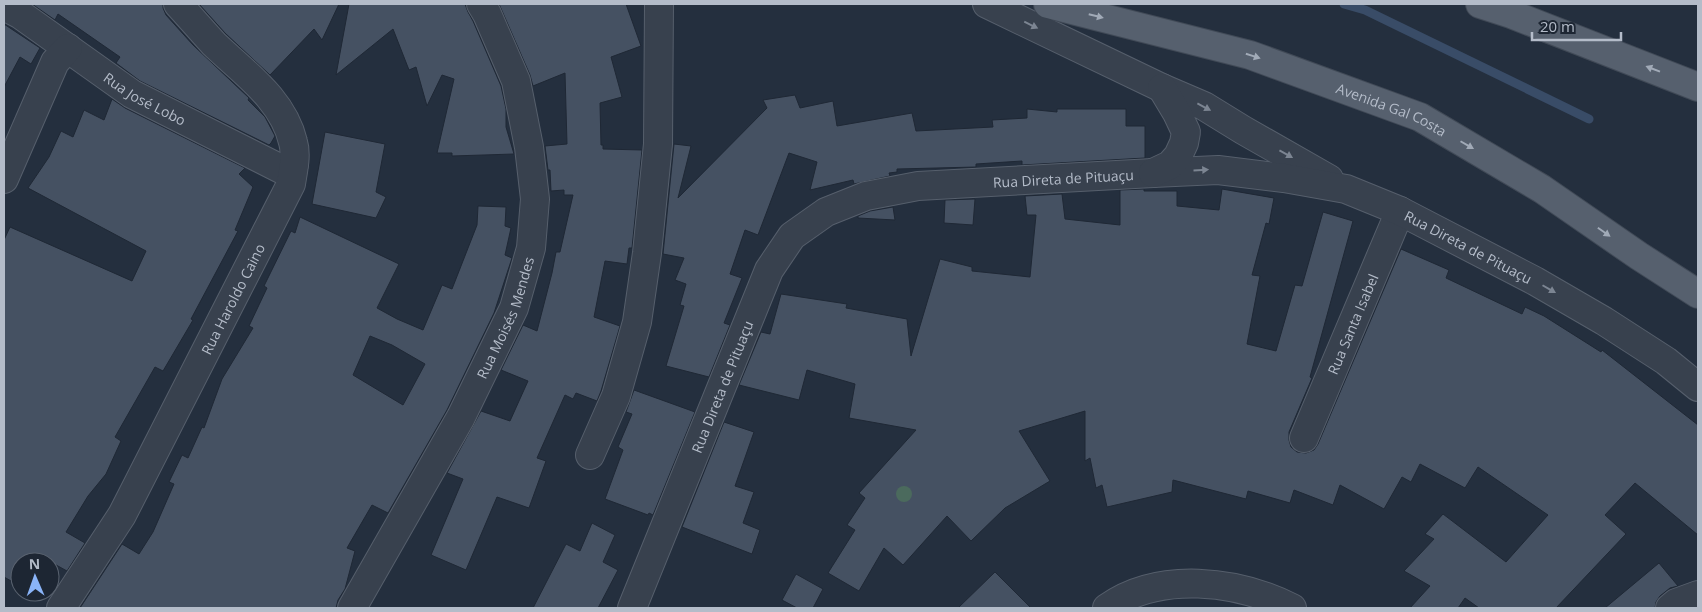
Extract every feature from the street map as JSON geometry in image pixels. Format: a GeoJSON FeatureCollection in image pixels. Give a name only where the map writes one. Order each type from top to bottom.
{"type":"FeatureCollection","features":[{"type":"Feature","properties":{"kind":"main road","name":"Avenida Gal Costa"},"geometry":{"type":"LineString","coordinates":[[1048,4],[1250,55],[1420,117],[1542,189],[1698,294]]}},
{"type":"Feature","properties":{"kind":"main road"},"geometry":{"type":"LineString","coordinates":[[1480,4],[1511,14],[1698,87]]}},
{"type":"Feature","properties":{"kind":"street","name":"Rua Haroldo Caino"},"geometry":{"type":"LineString","coordinates":[[61,608],[122,515],[291,184],[294,164],[294,142],[282,112],[263,90],[214,43],[178,4]]}},
{"type":"Feature","properties":{"kind":"street","name":"Rua Moisés Mendes"},"geometry":{"type":"LineString","coordinates":[[352,608],[461,418],[514,308],[532,248],[534,199],[529,148],[516,81],[481,4]]}},
{"type":"Feature","properties":{"kind":"street"},"geometry":{"type":"LineString","coordinates":[[590,455],[616,396],[637,322],[647,253],[658,144],[659,4]]}},
{"type":"Feature","properties":{"kind":"street"},"geometry":{"type":"LineString","coordinates":[[987,4],[1162,88],[1204,106],[1346,189]]}},
{"type":"Feature","properties":{"kind":"street","name":"Rua José Lobo"},"geometry":{"type":"LineString","coordinates":[[4,6],[22,15],[132,94],[283,170],[294,164]]}},
{"type":"Feature","properties":{"kind":"street"},"geometry":{"type":"LineString","coordinates":[[4,179],[55,62],[68,48]]}},
{"type":"Feature","properties":{"kind":"street"},"geometry":{"type":"LineString","coordinates":[[1152,173],[1170,165],[1178,156],[1184,143],[1186,132],[1178,113],[1162,88]]}},
{"type":"Feature","properties":{"kind":"street","name":"Rua Direta de Pituaçu"},"geometry":{"type":"LineString","coordinates":[[632,608],[769,270],[792,236],[826,212],[875,194],[918,186],[1218,170],[1284,178],[1346,189],[1400,211],[1535,281],[1604,321],[1666,361],[1698,387]]}},
{"type":"Feature","properties":{"kind":"street","name":"Rua Santa Isabel"},"geometry":{"type":"LineString","coordinates":[[1304,438],[1400,211]]}},
{"type":"Feature","properties":{"kind":"street"},"geometry":{"type":"LineString","coordinates":[[1107,608],[1141,592],[1174,596],[1218,585],[1257,594],[1292,608]]}},
{"type":"Feature","properties":{"kind":"street"},"geometry":{"type":"LineString","coordinates":[[1670,608],[1676,603],[1698,595]]}},
{"type":"Feature","properties":{"kind":"building"},"geometry":{"type":"Polygon","coordinates":[[[32,4],[163,4],[166,15],[193,45],[249,98],[248,100],[265,117],[275,136],[269,145],[140,81],[116,63],[120,57],[58,14],[55,20],[32,4]]]}},
{"type":"Feature","properties":{"kind":"building"},"geometry":{"type":"Polygon","coordinates":[[[199,4],[339,4],[322,40],[314,29],[270,75],[225,33],[199,4]]]}},
{"type":"Feature","properties":{"kind":"building"},"geometry":{"type":"Polygon","coordinates":[[[349,4],[465,4],[501,86],[506,109],[506,127],[514,154],[452,156],[452,153],[437,153],[454,79],[442,75],[427,106],[416,67],[409,70],[393,29],[336,75],[349,4]]]}},
{"type":"Feature","properties":{"kind":"building"},"geometry":{"type":"Polygon","coordinates":[[[499,4],[626,4],[641,46],[611,57],[622,97],[600,103],[601,145],[603,145],[603,149],[642,150],[632,248],[629,248],[627,264],[605,261],[594,317],[620,326],[597,401],[576,393],[573,399],[565,395],[537,458],[546,461],[529,508],[497,497],[466,570],[431,555],[463,479],[447,473],[481,411],[510,421],[528,381],[501,370],[523,325],[537,331],[556,252],[560,252],[573,195],[564,195],[564,190],[551,191],[550,170],[548,170],[545,146],[567,144],[565,73],[533,86],[499,4]]]}},
{"type":"Feature","properties":{"kind":"building"},"geometry":{"type":"Polygon","coordinates":[[[4,24],[40,48],[31,64],[20,57],[4,87],[4,24]]]}},
{"type":"Feature","properties":{"kind":"building"},"geometry":{"type":"Polygon","coordinates":[[[795,95],[800,108],[833,101],[837,126],[912,113],[916,131],[993,127],[992,120],[1027,118],[1027,109],[1057,112],[1057,109],[1126,109],[1126,126],[1145,126],[1145,158],[1022,165],[1022,161],[976,164],[976,167],[897,169],[897,172],[889,173],[890,176],[854,184],[853,180],[810,190],[817,162],[789,153],[758,235],[745,230],[730,274],[742,278],[724,323],[730,325],[709,377],[666,366],[684,306],[680,305],[686,284],[675,280],[684,258],[663,254],[674,144],[691,146],[678,198],[767,108],[763,100],[795,95]]]}},
{"type":"Feature","properties":{"kind":"building"},"geometry":{"type":"Polygon","coordinates":[[[112,99],[125,108],[245,168],[239,174],[253,187],[235,230],[238,231],[191,319],[193,320],[163,371],[155,367],[115,437],[121,441],[106,474],[88,496],[66,532],[85,543],[67,571],[60,567],[60,552],[10,552],[10,580],[4,577],[4,240],[10,227],[132,281],[146,251],[28,188],[49,157],[61,131],[73,137],[84,110],[104,120],[112,99]]]}},
{"type":"Feature","properties":{"kind":"building"},"geometry":{"type":"Polygon","coordinates":[[[325,132],[385,144],[376,192],[386,197],[376,218],[312,204],[325,132]]]}},
{"type":"Feature","properties":{"kind":"building"},"geometry":{"type":"Polygon","coordinates":[[[1144,189],[1144,191],[1177,191],[1177,206],[1219,210],[1222,189],[1274,198],[1269,224],[1266,223],[1252,275],[1260,276],[1247,344],[1276,351],[1295,285],[1302,286],[1323,212],[1353,221],[1310,377],[1312,378],[1289,432],[1291,447],[1297,452],[1306,453],[1314,450],[1318,444],[1401,249],[1449,270],[1446,278],[1522,314],[1525,307],[1544,316],[1601,352],[1602,350],[1698,425],[1698,535],[1635,483],[1605,515],[1626,534],[1556,608],[1479,608],[1465,598],[1458,608],[1410,608],[1430,586],[1404,571],[1434,539],[1425,534],[1443,514],[1506,562],[1548,515],[1478,467],[1465,488],[1420,464],[1411,482],[1402,477],[1384,509],[1340,485],[1333,505],[1294,490],[1290,503],[1248,491],[1246,499],[1173,480],[1172,492],[1107,507],[1102,485],[1096,488],[1090,458],[1085,461],[1085,411],[1019,431],[1050,481],[1005,508],[971,541],[947,516],[903,565],[884,548],[859,591],[828,573],[855,530],[847,525],[865,498],[859,493],[916,430],[849,418],[855,384],[807,370],[799,400],[739,385],[761,332],[770,334],[781,294],[847,304],[846,308],[907,319],[911,356],[940,259],[972,267],[972,271],[1030,277],[1036,215],[1027,215],[1025,196],[1062,194],[1065,219],[1120,225],[1120,190],[1144,189]]]}},
{"type":"Feature","properties":{"kind":"building"},"geometry":{"type":"Polygon","coordinates":[[[975,199],[973,225],[944,223],[945,200],[975,199]]]}},
{"type":"Feature","properties":{"kind":"building"},"geometry":{"type":"Polygon","coordinates":[[[478,206],[506,207],[505,226],[511,228],[505,255],[512,258],[494,313],[447,410],[388,513],[372,505],[347,548],[355,551],[345,589],[338,600],[336,608],[80,608],[122,544],[139,554],[153,532],[174,484],[169,482],[182,455],[188,458],[202,427],[204,428],[222,379],[253,328],[249,326],[267,288],[264,286],[291,231],[295,233],[300,217],[399,264],[377,308],[423,330],[442,285],[452,289],[477,225],[478,206]],[[370,336],[353,375],[403,405],[425,364],[392,345],[370,336]]]}},
{"type":"Feature","properties":{"kind":"building"},"geometry":{"type":"Polygon","coordinates":[[[893,207],[895,220],[858,218],[858,216],[870,211],[893,207]]]}},
{"type":"Feature","properties":{"kind":"building"},"geometry":{"type":"Polygon","coordinates":[[[634,390],[695,412],[653,515],[649,513],[648,515],[605,499],[623,450],[618,447],[632,414],[626,412],[634,390]]]}},
{"type":"Feature","properties":{"kind":"building"},"geometry":{"type":"Polygon","coordinates":[[[724,422],[754,432],[735,486],[754,492],[743,523],[760,530],[752,554],[682,527],[724,422]]]}},
{"type":"Feature","properties":{"kind":"building"},"geometry":{"type":"Polygon","coordinates":[[[592,523],[615,535],[603,562],[618,570],[598,608],[533,608],[566,544],[580,551],[592,523]]]}},
{"type":"Feature","properties":{"kind":"building"},"geometry":{"type":"Polygon","coordinates":[[[1659,563],[1678,586],[1670,588],[1660,596],[1655,608],[1605,608],[1659,563]]]}},
{"type":"Feature","properties":{"kind":"building"},"geometry":{"type":"Polygon","coordinates":[[[995,572],[1031,608],[958,608],[995,572]]]}},
{"type":"Feature","properties":{"kind":"building"},"geometry":{"type":"Polygon","coordinates":[[[796,574],[823,589],[813,608],[797,608],[782,600],[796,574]]]}},
{"type":"Feature","properties":{"kind":"waterway"},"geometry":{"type":"LineString","coordinates":[[1344,4],[1365,10],[1589,119]]}}]}
